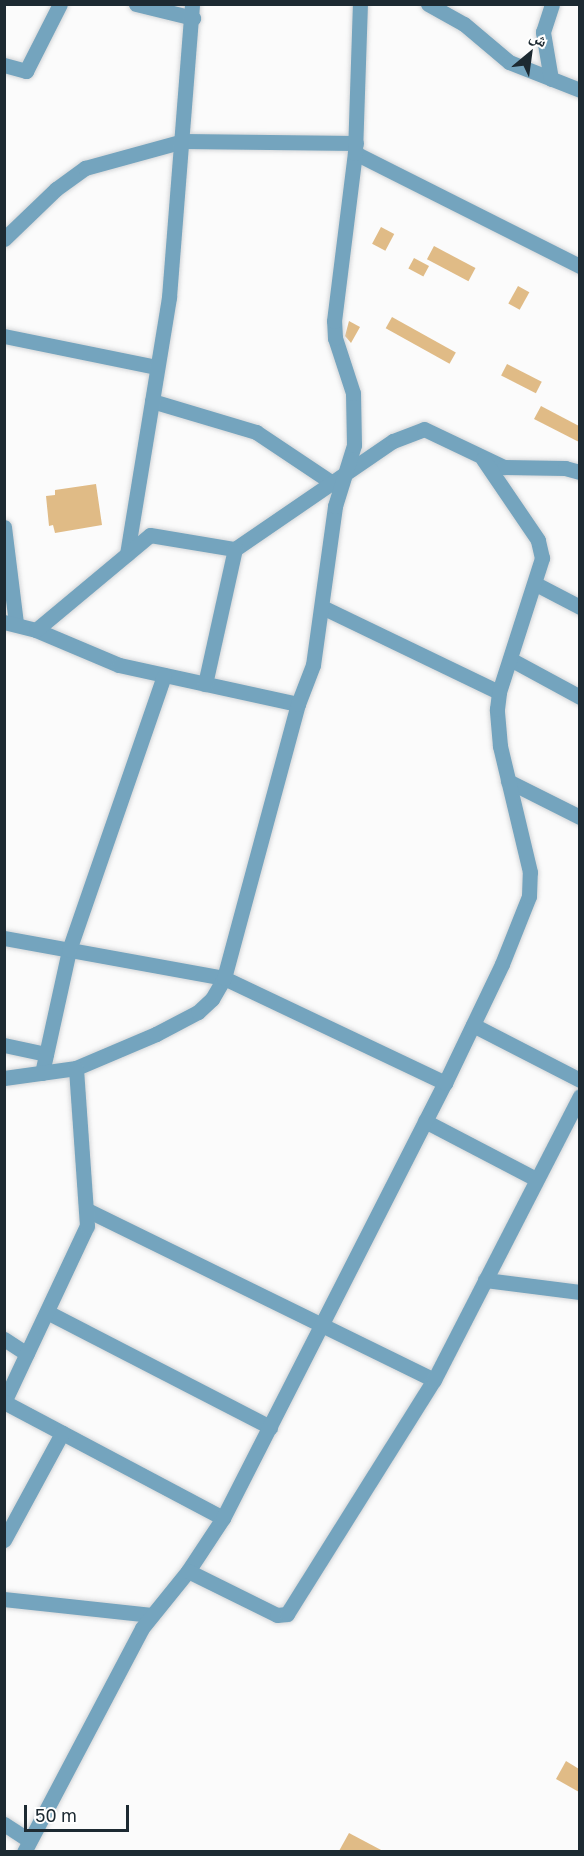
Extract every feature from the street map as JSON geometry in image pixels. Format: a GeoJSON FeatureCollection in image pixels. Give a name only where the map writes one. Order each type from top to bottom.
{"type":"FeatureCollection","features":[{"type":"Feature","properties":{"kind":"street"},"geometry":{"type":"LineString","coordinates":[[4,65],[26,71],[60,4]]}},
{"type":"Feature","properties":{"kind":"street"},"geometry":{"type":"LineString","coordinates":[[127,554],[169,297],[192,11],[136,4]]}},
{"type":"Feature","properties":{"kind":"street"},"geometry":{"type":"LineString","coordinates":[[4,1078],[75,1068],[198,1012],[212,999],[224,978],[298,704],[313,665],[339,480],[356,425],[353,393],[335,338],[334,321],[356,148],[360,4]]}},
{"type":"Feature","properties":{"kind":"street"},"geometry":{"type":"LineString","coordinates":[[428,4],[464,24],[509,62],[579,90]]}},
{"type":"Feature","properties":{"kind":"street"},"geometry":{"type":"LineString","coordinates":[[551,79],[543,32],[552,4]]}},
{"type":"Feature","properties":{"kind":"street"},"geometry":{"type":"LineString","coordinates":[[4,239],[56,189],[85,168],[183,141],[356,148],[579,266]]}},
{"type":"Feature","properties":{"kind":"street"},"geometry":{"type":"LineString","coordinates":[[4,336],[157,367]]}},
{"type":"Feature","properties":{"kind":"street"},"geometry":{"type":"LineString","coordinates":[[152,401],[256,432],[339,480]]}},
{"type":"Feature","properties":{"kind":"street"},"geometry":{"type":"LineString","coordinates":[[205,684],[235,549],[393,441],[424,429],[504,467],[565,468],[579,472]]}},
{"type":"Feature","properties":{"kind":"street"},"geometry":{"type":"LineString","coordinates":[[4,1824],[26,1846],[151,1615],[188,1571],[223,1518],[319,1324],[445,1083],[529,896],[530,872],[500,746],[499,692],[536,584],[542,558],[538,540],[483,459]]}},
{"type":"Feature","properties":{"kind":"street"},"geometry":{"type":"LineString","coordinates":[[4,527],[8,624],[36,630],[108,661],[298,704]]}},
{"type":"Feature","properties":{"kind":"street"},"geometry":{"type":"LineString","coordinates":[[36,630],[127,554],[156,533],[235,549]]}},
{"type":"Feature","properties":{"kind":"street"},"geometry":{"type":"LineString","coordinates":[[536,584],[579,607]]}},
{"type":"Feature","properties":{"kind":"street"},"geometry":{"type":"LineString","coordinates":[[322,608],[499,692]]}},
{"type":"Feature","properties":{"kind":"street"},"geometry":{"type":"LineString","coordinates":[[510,659],[579,697]]}},
{"type":"Feature","properties":{"kind":"street"},"geometry":{"type":"LineString","coordinates":[[42,1073],[69,950],[164,675]]}},
{"type":"Feature","properties":{"kind":"street"},"geometry":{"type":"LineString","coordinates":[[508,781],[579,817]]}},
{"type":"Feature","properties":{"kind":"street"},"geometry":{"type":"LineString","coordinates":[[4,938],[224,978],[445,1083]]}},
{"type":"Feature","properties":{"kind":"street"},"geometry":{"type":"LineString","coordinates":[[473,1025],[579,1080]]}},
{"type":"Feature","properties":{"kind":"street"},"geometry":{"type":"LineString","coordinates":[[4,1045],[46,1054]]}},
{"type":"Feature","properties":{"kind":"street"},"geometry":{"type":"LineString","coordinates":[[75,1068],[87,1210],[83,1240],[4,1402],[223,1518]]}},
{"type":"Feature","properties":{"kind":"street"},"geometry":{"type":"LineString","coordinates":[[188,1571],[277,1615],[287,1614],[434,1380],[579,1096]]}},
{"type":"Feature","properties":{"kind":"street"},"geometry":{"type":"LineString","coordinates":[[425,1121],[536,1179]]}},
{"type":"Feature","properties":{"kind":"street"},"geometry":{"type":"LineString","coordinates":[[87,1210],[434,1380]]}},
{"type":"Feature","properties":{"kind":"street"},"geometry":{"type":"LineString","coordinates":[[485,1280],[579,1292]]}},
{"type":"Feature","properties":{"kind":"street"},"geometry":{"type":"LineString","coordinates":[[49,1313],[270,1426]]}},
{"type":"Feature","properties":{"kind":"street"},"geometry":{"type":"LineString","coordinates":[[4,1339],[27,1354]]}},
{"type":"Feature","properties":{"kind":"street"},"geometry":{"type":"LineString","coordinates":[[4,1540],[62,1433]]}},
{"type":"Feature","properties":{"kind":"street"},"geometry":{"type":"LineString","coordinates":[[4,1599],[151,1615]]}},
{"type":"Feature","properties":{"kind":"building"},"geometry":{"type":"Polygon","coordinates":[[[381,227],[394,234],[385,251],[372,244],[381,227]]]}},
{"type":"Feature","properties":{"kind":"building"},"geometry":{"type":"Polygon","coordinates":[[[434,246],[475,268],[468,281],[427,259],[434,246]]]}},
{"type":"Feature","properties":{"kind":"building"},"geometry":{"type":"Polygon","coordinates":[[[414,258],[429,266],[423,277],[408,269],[414,258]]]}},
{"type":"Feature","properties":{"kind":"building"},"geometry":{"type":"Polygon","coordinates":[[[518,286],[529,292],[520,310],[508,303],[518,286]]]}},
{"type":"Feature","properties":{"kind":"building"},"geometry":{"type":"Polygon","coordinates":[[[392,317],[456,352],[450,364],[386,328],[392,317]]]}},
{"type":"Feature","properties":{"kind":"building"},"geometry":{"type":"Polygon","coordinates":[[[349,321],[360,327],[351,343],[345,336],[349,321]]]}},
{"type":"Feature","properties":{"kind":"building"},"geometry":{"type":"Polygon","coordinates":[[[507,364],[542,382],[536,393],[501,376],[507,364]]]}},
{"type":"Feature","properties":{"kind":"building"},"geometry":{"type":"Polygon","coordinates":[[[541,406],[579,426],[579,442],[534,419],[541,406]]]}},
{"type":"Feature","properties":{"kind":"building"},"geometry":{"type":"Polygon","coordinates":[[[96,484],[102,525],[55,533],[53,525],[49,526],[46,496],[55,495],[55,490],[96,484]]]}},
{"type":"Feature","properties":{"kind":"building"},"geometry":{"type":"Polygon","coordinates":[[[566,1761],[579,1769],[579,1792],[556,1779],[566,1761]]]}},
{"type":"Feature","properties":{"kind":"building"},"geometry":{"type":"Polygon","coordinates":[[[349,1833],[383,1851],[339,1851],[349,1833]]]}}]}
